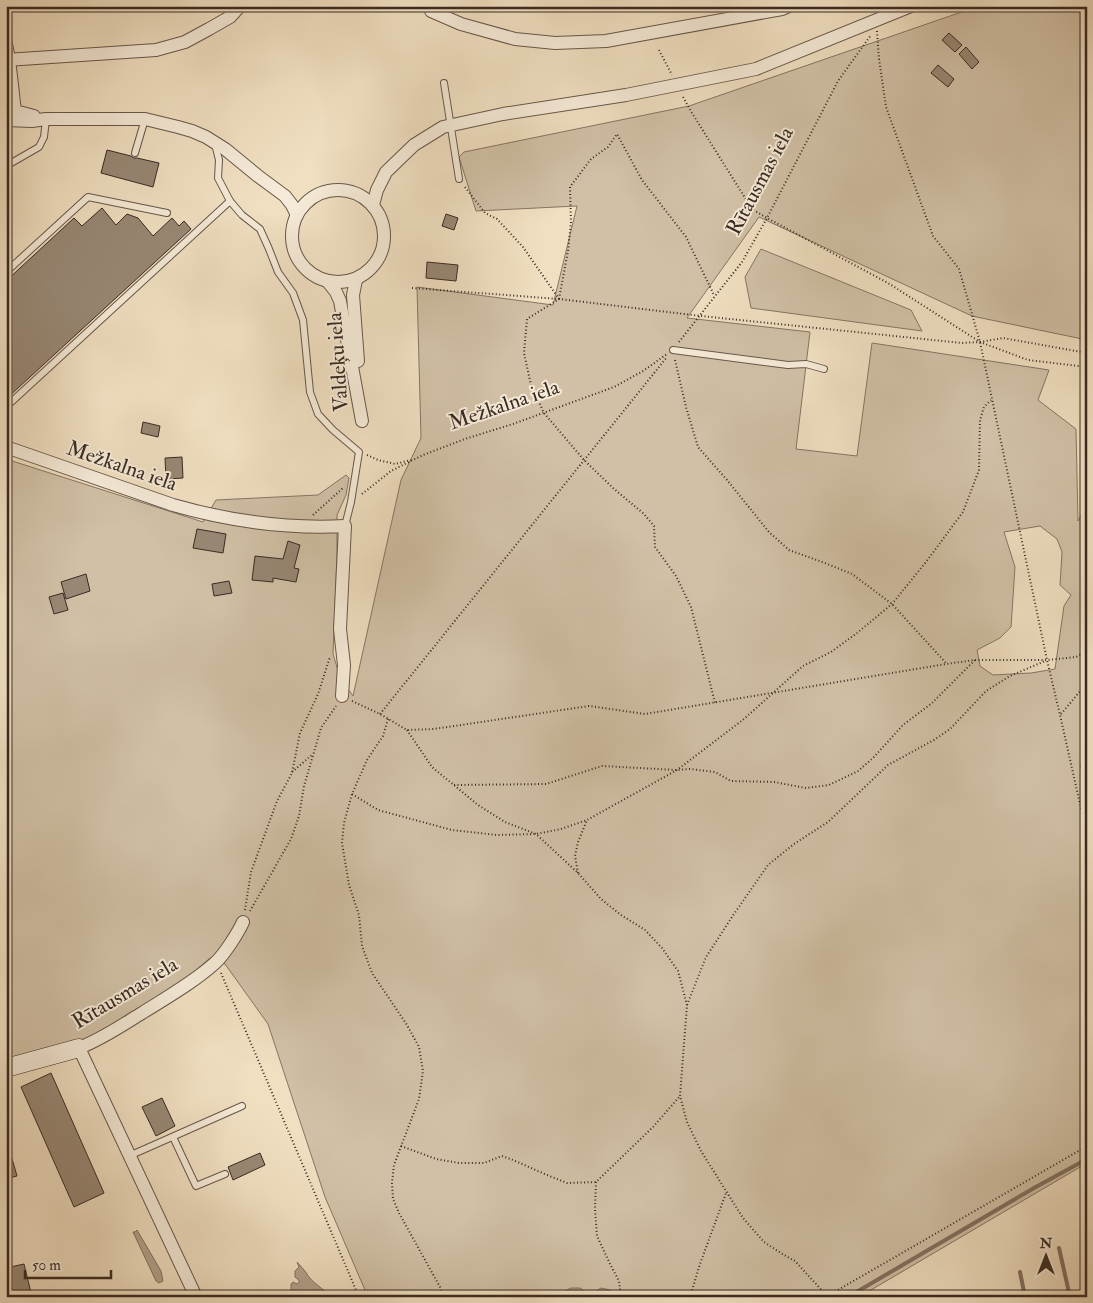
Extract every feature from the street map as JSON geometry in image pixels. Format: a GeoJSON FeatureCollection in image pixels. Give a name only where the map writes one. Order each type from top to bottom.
{"type":"FeatureCollection","features":[{"type":"Feature","properties":{"kind":"street"},"geometry":{"type":"LineString","coordinates":[[8,60],[156,50],[185,42],[209,30],[230,16],[240,6]]}},
{"type":"Feature","properties":{"kind":"street"},"geometry":{"type":"LineString","coordinates":[[373,205],[377,190],[386,172],[414,145],[443,127],[503,114],[626,95],[756,70],[911,6]]}},
{"type":"Feature","properties":{"kind":"street"},"geometry":{"type":"LineString","coordinates":[[431,12],[461,24],[515,38],[555,43],[606,41],[786,8]]}},
{"type":"Feature","properties":{"kind":"street"},"geometry":{"type":"LineString","coordinates":[[6,44],[15,111],[46,119]]}},
{"type":"Feature","properties":{"kind":"street"},"geometry":{"type":"LineString","coordinates":[[6,120],[32,122],[46,119],[145,119],[178,127],[199,134],[225,149],[286,196],[297,215],[304,205],[324,192],[343,190],[354,193],[373,205],[380,216],[384,228],[385,241],[382,253],[376,264],[356,280]]}},
{"type":"Feature","properties":{"kind":"street","name":"Valdeķu iela"},"geometry":{"type":"LineString","coordinates":[[297,215],[293,226],[294,250],[299,261],[307,270],[317,278],[328,282],[342,283],[356,280],[353,295],[362,421],[340,301],[328,282]]}},
{"type":"Feature","properties":{"kind":"street","name":"Mežkalna iela"},"geometry":{"type":"LineString","coordinates":[[6,447],[173,506],[194,511],[271,524],[320,528],[345,526]]}},
{"type":"Feature","properties":{"kind":"street"},"geometry":{"type":"LineString","coordinates":[[342,696],[344,666],[340,629],[345,526]]}},
{"type":"Feature","properties":{"kind":"street","name":"Rītausmas iela"},"geometry":{"type":"LineString","coordinates":[[6,1068],[79,1048],[96,1041],[150,1008],[183,987],[216,962],[243,922]]}},
{"type":"Feature","properties":{"kind":"street"},"geometry":{"type":"LineString","coordinates":[[79,1048],[196,1297]]}},
{"type":"Feature","properties":{"kind":"lane"},"geometry":{"type":"LineString","coordinates":[[444,83],[459,179]]}},
{"type":"Feature","properties":{"kind":"lane"},"geometry":{"type":"LineString","coordinates":[[6,166],[39,147],[44,137],[46,119]]}},
{"type":"Feature","properties":{"kind":"lane"},"geometry":{"type":"LineString","coordinates":[[135,153],[145,119]]}},
{"type":"Feature","properties":{"kind":"lane"},"geometry":{"type":"LineString","coordinates":[[214,142],[219,160],[218,178],[230,201],[242,215],[260,229],[270,249],[278,272],[293,293],[304,320],[310,392],[318,414],[333,430],[360,452],[352,502],[345,526]]}},
{"type":"Feature","properties":{"kind":"lane"},"geometry":{"type":"LineString","coordinates":[[6,272],[88,197],[167,213]]}},
{"type":"Feature","properties":{"kind":"lane"},"geometry":{"type":"LineString","coordinates":[[6,404],[8,405],[230,201]]}},
{"type":"Feature","properties":{"kind":"lane"},"geometry":{"type":"LineString","coordinates":[[673,350],[788,365],[806,364],[824,369]]}},
{"type":"Feature","properties":{"kind":"lane"},"geometry":{"type":"LineString","coordinates":[[129,1156],[242,1106]]}},
{"type":"Feature","properties":{"kind":"lane"},"geometry":{"type":"LineString","coordinates":[[173,1137],[196,1186],[225,1174]]}},
{"type":"Feature","properties":{"kind":"path","name":"Rītausmas iela"},"geometry":{"type":"LineString","coordinates":[[380,714],[701,316],[714,295],[742,262],[838,82],[877,27],[879,59],[886,107],[933,236],[959,269],[980,342]]}},
{"type":"Feature","properties":{"kind":"path"},"geometry":{"type":"LineString","coordinates":[[659,50],[676,82]]}},
{"type":"Feature","properties":{"kind":"path"},"geometry":{"type":"LineString","coordinates":[[684,98],[752,209],[888,283],[980,342],[1028,360],[1087,367]]}},
{"type":"Feature","properties":{"kind":"path"},"geometry":{"type":"LineString","coordinates":[[714,295],[686,237],[642,180],[617,134],[608,147],[592,158],[570,187],[571,222],[568,250],[558,299],[527,319],[524,353],[531,385],[544,413],[584,460],[644,514],[654,526],[655,547],[676,576],[691,606],[715,703]]}},
{"type":"Feature","properties":{"kind":"path"},"geometry":{"type":"LineString","coordinates":[[459,179],[485,213],[497,219],[523,247],[558,299]]}},
{"type":"Feature","properties":{"kind":"path"},"geometry":{"type":"LineString","coordinates":[[412,288],[558,299],[962,343],[1003,338],[1087,353]]}},
{"type":"Feature","properties":{"kind":"path"},"geometry":{"type":"LineString","coordinates":[[980,342],[1047,660],[1087,834]]}},
{"type":"Feature","properties":{"kind":"path"},"geometry":{"type":"LineString","coordinates":[[673,350],[698,447],[769,532],[789,550],[852,574],[892,604],[946,664]]}},
{"type":"Feature","properties":{"kind":"path","name":"Mežkalna iela"},"geometry":{"type":"LineString","coordinates":[[352,502],[392,472],[416,459],[465,439],[614,387],[643,371],[673,350]]}},
{"type":"Feature","properties":{"kind":"path"},"geometry":{"type":"LineString","coordinates":[[352,794],[378,810],[452,830],[497,835],[536,834],[561,829],[587,820],[677,770],[744,719],[803,666],[831,652],[892,604],[963,512],[979,470],[980,420],[984,407],[991,400]]}},
{"type":"Feature","properties":{"kind":"path"},"geometry":{"type":"LineString","coordinates":[[360,452],[378,460],[395,464],[416,459]]}},
{"type":"Feature","properties":{"kind":"path"},"geometry":{"type":"LineString","coordinates":[[300,526],[355,478]]}},
{"type":"Feature","properties":{"kind":"path"},"geometry":{"type":"LineString","coordinates":[[407,730],[434,729],[589,706],[645,714],[946,664],[975,660],[1047,660],[1076,657],[1087,651]]}},
{"type":"Feature","properties":{"kind":"path"},"geometry":{"type":"LineString","coordinates":[[243,922],[251,872],[277,801],[292,773],[300,734],[318,694],[332,652]]}},
{"type":"Feature","properties":{"kind":"path"},"geometry":{"type":"LineString","coordinates":[[452,784],[546,784],[602,766],[690,769],[715,772],[731,781],[774,782],[806,788],[829,785],[858,771],[873,758],[903,725],[932,703],[975,660]]}},
{"type":"Feature","properties":{"kind":"path"},"geometry":{"type":"LineString","coordinates":[[1047,660],[1010,676],[986,691],[950,729],[888,765],[828,822],[794,844],[768,865],[706,958],[687,1005],[680,1096],[687,1122],[701,1151],[743,1218],[764,1242],[795,1261],[827,1296],[1087,1146]]}},
{"type":"Feature","properties":{"kind":"path"},"geometry":{"type":"LineString","coordinates":[[1060,715],[1087,682]]}},
{"type":"Feature","properties":{"kind":"path"},"geometry":{"type":"LineString","coordinates":[[243,922],[292,839],[299,816],[304,786],[321,728],[342,696],[380,714],[407,730],[432,767],[452,784],[478,805],[505,822],[536,834],[578,873],[601,898],[621,915],[645,930],[662,948],[678,971],[687,1005]]}},
{"type":"Feature","properties":{"kind":"path"},"geometry":{"type":"LineString","coordinates":[[388,719],[383,736],[367,760],[352,794],[344,823],[342,843],[349,885],[359,915],[362,946],[372,972],[407,1025],[419,1047],[424,1071],[419,1099],[394,1165],[393,1199],[398,1213],[440,1287],[442,1297]]}},
{"type":"Feature","properties":{"kind":"path"},"geometry":{"type":"LineString","coordinates":[[292,773],[313,754]]}},
{"type":"Feature","properties":{"kind":"path"},"geometry":{"type":"LineString","coordinates":[[578,873],[575,856],[578,842],[587,820]]}},
{"type":"Feature","properties":{"kind":"path"},"geometry":{"type":"LineString","coordinates":[[216,962],[359,1297]]}},
{"type":"Feature","properties":{"kind":"path"},"geometry":{"type":"LineString","coordinates":[[621,1297],[619,1281],[597,1236],[594,1209],[596,1182],[653,1127],[680,1096]]}},
{"type":"Feature","properties":{"kind":"path"},"geometry":{"type":"LineString","coordinates":[[401,1146],[436,1159],[459,1163],[484,1162],[502,1156],[567,1183],[596,1182]]}},
{"type":"Feature","properties":{"kind":"path"},"geometry":{"type":"LineString","coordinates":[[690,1297],[726,1193]]}},
{"type":"Feature","properties":{"kind":"shaded area"},"geometry":{"type":"Polygon","coordinates":[[[979,6],[1087,6],[1087,340],[972,316],[759,217],[687,318],[810,332],[796,449],[857,456],[872,343],[1049,370],[1038,400],[1076,429],[1078,521],[1087,505],[1087,1163],[859,1297],[368,1297],[325,1197],[268,1024],[225,964],[210,958],[194,972],[153,1001],[97,1036],[6,1060],[6,459],[203,522],[216,500],[318,495],[346,475],[349,478],[346,495],[337,515],[333,654],[340,677],[353,696],[401,480],[421,438],[417,287],[553,305],[577,206],[476,211],[459,157],[464,152],[689,106],[979,6]],[[1040,526],[1004,532],[1015,567],[1011,627],[1000,638],[977,650],[980,666],[993,675],[1031,673],[1055,669],[1064,606],[1071,595],[1060,585],[1062,552],[1057,539],[1040,526]]]}},
{"type":"Feature","properties":{"kind":"shaded area"},"geometry":{"type":"Polygon","coordinates":[[[761,249],[911,310],[922,331],[751,308],[745,277],[761,249]]]}},
{"type":"Feature","properties":{"kind":"shaded area"},"geometry":{"type":"Polygon","coordinates":[[[137,1230],[161,1271],[163,1281],[159,1283],[156,1281],[133,1232],[137,1230]]]}},
{"type":"Feature","properties":{"kind":"shaded area"},"geometry":{"type":"Polygon","coordinates":[[[297,1262],[330,1297],[320,1297],[316,1294],[312,1297],[295,1297],[291,1290],[291,1284],[299,1282],[295,1277],[295,1271],[299,1267],[297,1262]]]}},
{"type":"Feature","properties":{"kind":"shaded area"},"geometry":{"type":"Polygon","coordinates":[[[571,1288],[580,1288],[590,1295],[601,1288],[610,1290],[612,1297],[562,1297],[571,1288]]]}},
{"type":"Feature","properties":{"kind":"building"},"geometry":{"type":"Polygon","coordinates":[[[949,33],[962,45],[955,52],[942,40],[949,33]]]}},
{"type":"Feature","properties":{"kind":"building"},"geometry":{"type":"Polygon","coordinates":[[[966,47],[979,62],[972,69],[959,54],[966,47]]]}},
{"type":"Feature","properties":{"kind":"building"},"geometry":{"type":"Polygon","coordinates":[[[938,65],[954,79],[948,87],[931,73],[938,65]]]}},
{"type":"Feature","properties":{"kind":"building"},"geometry":{"type":"Polygon","coordinates":[[[107,150],[159,163],[153,187],[101,173],[107,150]]]}},
{"type":"Feature","properties":{"kind":"building"},"geometry":{"type":"Polygon","coordinates":[[[102,208],[116,225],[127,214],[138,218],[153,236],[172,218],[179,226],[184,221],[191,229],[6,399],[6,281],[74,218],[82,226],[102,208]]]}},
{"type":"Feature","properties":{"kind":"building"},"geometry":{"type":"Polygon","coordinates":[[[446,214],[458,218],[454,230],[442,226],[446,214]]]}},
{"type":"Feature","properties":{"kind":"building"},"geometry":{"type":"Polygon","coordinates":[[[427,262],[458,265],[456,281],[426,278],[427,262]]]}},
{"type":"Feature","properties":{"kind":"building"},"geometry":{"type":"Polygon","coordinates":[[[143,422],[160,426],[158,437],[141,433],[143,422]]]}},
{"type":"Feature","properties":{"kind":"building"},"geometry":{"type":"Polygon","coordinates":[[[182,457],[183,478],[166,479],[165,458],[182,457]]]}},
{"type":"Feature","properties":{"kind":"building"},"geometry":{"type":"Polygon","coordinates":[[[197,529],[226,534],[223,553],[193,548],[197,529]]]}},
{"type":"Feature","properties":{"kind":"building"},"geometry":{"type":"Polygon","coordinates":[[[288,541],[300,545],[294,568],[299,569],[296,582],[273,578],[273,582],[252,580],[255,556],[283,559],[288,541]]]}},
{"type":"Feature","properties":{"kind":"building"},"geometry":{"type":"Polygon","coordinates":[[[86,574],[90,591],[66,599],[61,582],[86,574]]]}},
{"type":"Feature","properties":{"kind":"building"},"geometry":{"type":"Polygon","coordinates":[[[229,581],[232,593],[214,596],[212,584],[229,581]]]}},
{"type":"Feature","properties":{"kind":"building"},"geometry":{"type":"Polygon","coordinates":[[[63,593],[68,610],[54,614],[49,597],[63,593]]]}},
{"type":"Feature","properties":{"kind":"building"},"geometry":{"type":"Polygon","coordinates":[[[51,1073],[104,1193],[74,1207],[21,1087],[51,1073]]]}},
{"type":"Feature","properties":{"kind":"building"},"geometry":{"type":"Polygon","coordinates":[[[162,1098],[175,1126],[156,1136],[142,1107],[162,1098]]]}},
{"type":"Feature","properties":{"kind":"building"},"geometry":{"type":"Polygon","coordinates":[[[6,1148],[9,1148],[17,1176],[6,1179],[6,1148]]]}},
{"type":"Feature","properties":{"kind":"building"},"geometry":{"type":"Polygon","coordinates":[[[260,1153],[265,1165],[233,1180],[228,1167],[260,1153]]]}},
{"type":"Feature","properties":{"kind":"building"},"geometry":{"type":"Polygon","coordinates":[[[24,1264],[32,1297],[6,1297],[6,1268],[24,1264]]]}},
{"type":"Feature","properties":{"kind":"waterway"},"geometry":{"type":"LineString","coordinates":[[1082,765],[1087,789]]}},
{"type":"Feature","properties":{"kind":"waterway"},"geometry":{"type":"LineString","coordinates":[[848,1297],[1087,1159]]}},
{"type":"Feature","properties":{"kind":"waterway"},"geometry":{"type":"LineString","coordinates":[[1059,1248],[1070,1297]]}},
{"type":"Feature","properties":{"kind":"waterway"},"geometry":{"type":"LineString","coordinates":[[1020,1272],[1025,1297]]}}]}
